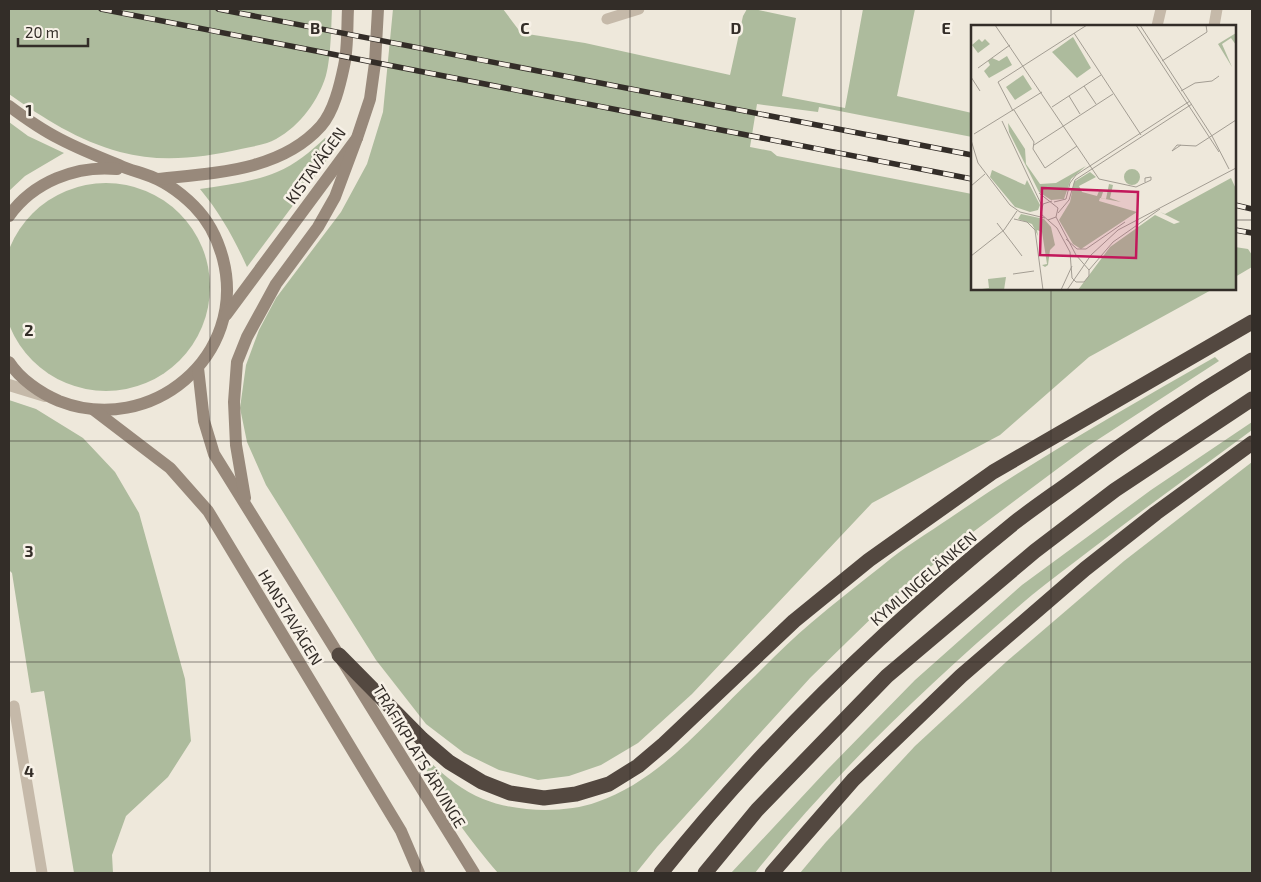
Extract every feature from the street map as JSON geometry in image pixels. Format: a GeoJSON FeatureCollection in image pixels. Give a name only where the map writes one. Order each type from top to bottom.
{"type":"FeatureCollection","features":[{"type":"Feature","properties":{"kind":"highway"},"geometry":{"type":"LineString","coordinates":[[339,655],[422,739],[449,762],[482,782],[510,793],[544,798],[576,794],[609,784],[638,766],[664,744],[794,621],[869,560],[993,472],[1252,322]]}},
{"type":"Feature","properties":{"kind":"highway","name":"KYMLINGELÄNKEN"},"geometry":{"type":"LineString","coordinates":[[661,873],[728,793],[804,712],[869,648],[935,589],[1016,522],[1093,465],[1190,398],[1252,360]]}},
{"type":"Feature","properties":{"kind":"highway"},"geometry":{"type":"LineString","coordinates":[[706,873],[757,810],[894,670],[1034,551],[1115,490],[1252,399]]}},
{"type":"Feature","properties":{"kind":"highway"},"geometry":{"type":"LineString","coordinates":[[772,873],[854,780],[961,676],[1085,569],[1156,513],[1252,443]]}},
{"type":"Feature","properties":{"kind":"main road","name":"KISTAVÄGEN"},"geometry":{"type":"LineString","coordinates":[[158,179],[243,168],[275,159],[300,145],[322,125],[334,103],[345,65],[348,9]]}},
{"type":"Feature","properties":{"kind":"main road","name":"KISTAVÄGEN"},"geometry":{"type":"LineString","coordinates":[[224,318],[357,138],[370,98],[375,63],[378,9]]}},
{"type":"Feature","properties":{"kind":"main road","name":"HANSTAVÄGEN"},"geometry":{"type":"LineString","coordinates":[[9,106],[59,139],[128,169],[158,179],[178,191],[196,207],[220,248],[226,271],[227,295],[224,318],[218,336],[209,353],[198,368],[176,388],[151,402],[123,409],[94,410],[71,406],[50,397],[29,383],[9,362]]}},
{"type":"Feature","properties":{"kind":"main road"},"geometry":{"type":"LineString","coordinates":[[246,505],[236,445],[234,402],[237,362],[247,337],[276,284],[318,227],[335,198],[357,138]]}},
{"type":"Feature","properties":{"kind":"main road","name":"HANSTAVÄGEN"},"geometry":{"type":"LineString","coordinates":[[9,216],[32,192],[54,179],[78,171],[102,167],[128,169]]}},
{"type":"Feature","properties":{"kind":"main road","name":"HANSTAVÄGEN"},"geometry":{"type":"LineString","coordinates":[[198,368],[204,420],[214,454],[339,655]]}},
{"type":"Feature","properties":{"kind":"main road","name":"HANSTAVÄGEN"},"geometry":{"type":"LineString","coordinates":[[94,410],[170,468],[208,511],[401,831],[419,873]]}},
{"type":"Feature","properties":{"kind":"main road","name":"TRAFIKPLATS ÄRVINGE"},"geometry":{"type":"LineString","coordinates":[[339,655],[474,873]]}},
{"type":"Feature","properties":{"kind":"street"},"geometry":{"type":"LineString","coordinates":[[9,385],[50,397]]}},
{"type":"Feature","properties":{"kind":"lane"},"geometry":{"type":"LineString","coordinates":[[607,19],[639,9]]}},
{"type":"Feature","properties":{"kind":"lane"},"geometry":{"type":"LineString","coordinates":[[1157,25],[1161,9]]}},
{"type":"Feature","properties":{"kind":"lane"},"geometry":{"type":"LineString","coordinates":[[1214,25],[1217,9]]}},
{"type":"Feature","properties":{"kind":"lane"},"geometry":{"type":"LineString","coordinates":[[14,706],[42,873]]}},
{"type":"Feature","properties":{"kind":"green space"},"geometry":{"type":"Polygon","coordinates":[[[9,9],[332,9],[328,68],[319,93],[301,120],[276,139],[257,146],[196,157],[165,158],[135,155],[90,142],[48,120],[9,94],[9,9]]]}},
{"type":"Feature","properties":{"kind":"green space"},"geometry":{"type":"Polygon","coordinates":[[[393,9],[503,9],[521,33],[585,43],[730,75],[743,16],[747,9],[796,18],[782,96],[845,108],[863,9],[915,9],[897,96],[971,113],[971,137],[819,107],[818,112],[757,104],[750,147],[771,151],[777,156],[971,194],[971,290],[1211,290],[1089,357],[1000,435],[872,503],[692,694],[638,743],[601,765],[569,776],[538,780],[499,770],[464,753],[426,724],[376,660],[266,485],[247,442],[240,408],[246,365],[259,330],[276,298],[341,212],[367,164],[383,112],[393,9]]]}},
{"type":"Feature","properties":{"kind":"green space"},"geometry":{"type":"Polygon","coordinates":[[[9,122],[28,136],[64,153],[25,176],[9,191],[9,122]]]}},
{"type":"Feature","properties":{"kind":"green space"},"geometry":{"type":"Polygon","coordinates":[[[325,138],[338,145],[247,267],[226,226],[200,189],[249,181],[277,172],[296,162],[325,138]]]}},
{"type":"Feature","properties":{"kind":"green space"},"geometry":{"type":"Polygon","coordinates":[[[106,183],[126,185],[155,195],[172,207],[186,221],[202,247],[208,267],[210,287],[208,307],[198,336],[186,353],[172,367],[146,383],[126,389],[106,391],[86,389],[57,379],[40,367],[26,353],[10,327],[4,307],[2,287],[4,267],[14,238],[26,221],[40,207],[66,191],[86,185],[106,183]]]}},
{"type":"Feature","properties":{"kind":"green space"},"geometry":{"type":"Polygon","coordinates":[[[1236,247],[1248,249],[1252,255],[1252,267],[1236,276],[1236,247]]]}},
{"type":"Feature","properties":{"kind":"green space"},"geometry":{"type":"Polygon","coordinates":[[[1215,357],[1219,361],[1088,446],[969,535],[887,603],[810,678],[657,847],[636,873],[498,873],[442,799],[424,766],[417,750],[456,784],[474,795],[510,807],[524,809],[555,810],[584,806],[620,792],[642,779],[682,748],[797,636],[899,552],[982,496],[1048,455],[1215,357]]]}},
{"type":"Feature","properties":{"kind":"green space"},"geometry":{"type":"Polygon","coordinates":[[[9,400],[36,409],[83,438],[115,472],[139,513],[185,679],[191,741],[168,777],[126,816],[112,855],[113,873],[74,873],[44,691],[31,693],[12,573],[9,570],[9,400]]]}},
{"type":"Feature","properties":{"kind":"green space"},"geometry":{"type":"Polygon","coordinates":[[[1252,422],[1252,430],[1129,520],[1032,595],[922,693],[818,799],[755,873],[731,873],[827,770],[915,680],[1022,585],[1151,490],[1252,422]]]}},
{"type":"Feature","properties":{"kind":"green space"},"geometry":{"type":"Polygon","coordinates":[[[1252,462],[1252,873],[800,873],[826,842],[915,746],[1006,662],[1124,561],[1252,462]]]}},
{"type":"Feature","properties":{"kind":"railway"},"geometry":{"type":"LineString","coordinates":[[101,9],[971,179]]}},
{"type":"Feature","properties":{"kind":"railway"},"geometry":{"type":"LineString","coordinates":[[218,9],[971,155]]}},
{"type":"Feature","properties":{"kind":"railway"},"geometry":{"type":"LineString","coordinates":[[1236,205],[1252,209]]}},
{"type":"Feature","properties":{"kind":"railway"},"geometry":{"type":"LineString","coordinates":[[1236,230],[1252,233]]}}]}
